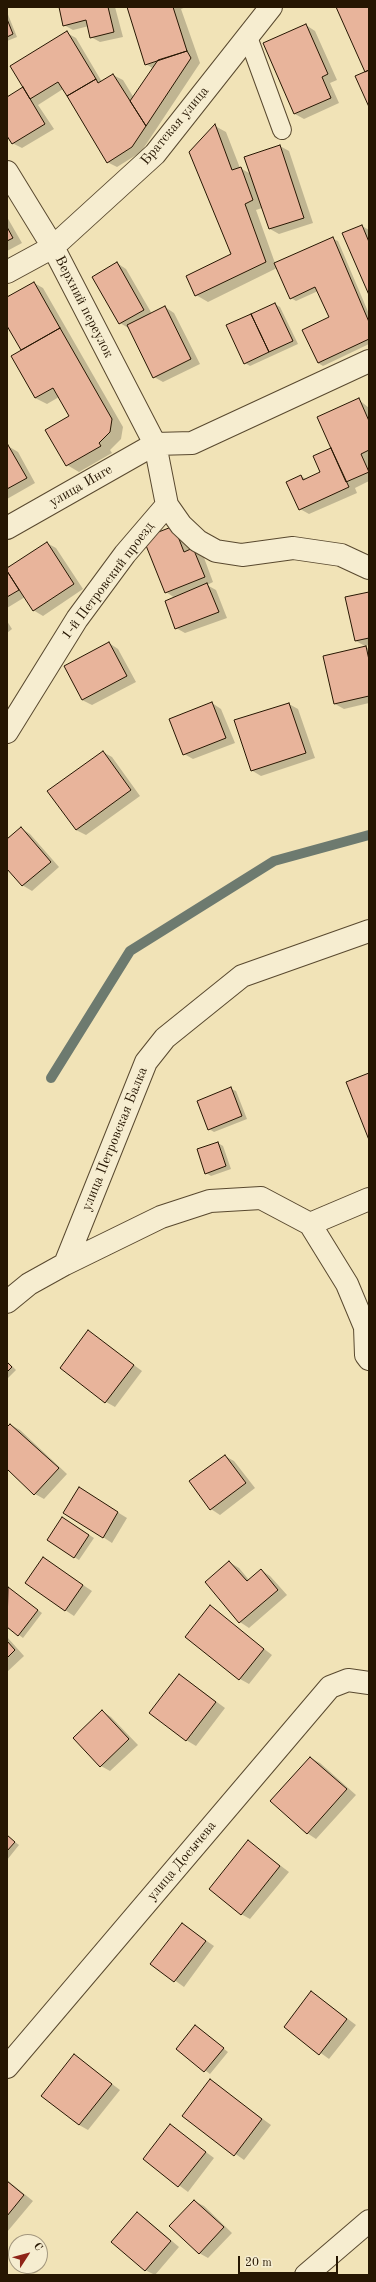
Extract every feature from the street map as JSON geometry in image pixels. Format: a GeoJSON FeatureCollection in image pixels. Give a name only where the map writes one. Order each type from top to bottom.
{"type":"FeatureCollection","features":[{"type":"Feature","properties":{"kind":"street","name":"Братская улица"},"geometry":{"type":"LineString","coordinates":[[7,272],[53,247],[155,154],[271,7]]}},
{"type":"Feature","properties":{"kind":"street","name":"Верхний переулок"},"geometry":{"type":"LineString","coordinates":[[7,172],[53,247],[156,444]]}},
{"type":"Feature","properties":{"kind":"street"},"geometry":{"type":"LineString","coordinates":[[369,361],[192,443],[156,444],[166,505],[181,525],[198,542],[216,551],[242,555],[293,548],[341,555],[369,568]]}},
{"type":"Feature","properties":{"kind":"street","name":"улица Инге"},"geometry":{"type":"LineString","coordinates":[[7,528],[156,444]]}},
{"type":"Feature","properties":{"kind":"street","name":"1-й Петровский проезд"},"geometry":{"type":"LineString","coordinates":[[7,732],[77,619],[125,554],[166,505]]}},
{"type":"Feature","properties":{"kind":"street","name":"улица Петровская Балка"},"geometry":{"type":"LineString","coordinates":[[65,1264],[146,1062],[165,1038],[242,976],[369,931]]}},
{"type":"Feature","properties":{"kind":"street"},"geometry":{"type":"LineString","coordinates":[[7,1302],[29,1284],[65,1264],[161,1217],[210,1201],[261,1198],[310,1224],[347,1284],[365,1327],[366,1355],[369,1359]]}},
{"type":"Feature","properties":{"kind":"street"},"geometry":{"type":"LineString","coordinates":[[310,1224],[369,1200]]}},
{"type":"Feature","properties":{"kind":"street","name":"улица Досычева"},"geometry":{"type":"LineString","coordinates":[[7,2067],[330,1687],[348,1680],[369,1683]]}},
{"type":"Feature","properties":{"kind":"street"},"geometry":{"type":"LineString","coordinates":[[306,2275],[369,2221]]}},
{"type":"Feature","properties":{"kind":"lane"},"geometry":{"type":"LineString","coordinates":[[248,37],[282,130]]}},
{"type":"Feature","properties":{"kind":"building"},"geometry":{"type":"Polygon","coordinates":[[[59,7],[108,7],[114,32],[90,38],[86,20],[63,26],[59,7]]]}},
{"type":"Feature","properties":{"kind":"building"},"geometry":{"type":"Polygon","coordinates":[[[127,7],[173,7],[187,51],[145,65],[127,7]]]}},
{"type":"Feature","properties":{"kind":"building"},"geometry":{"type":"Polygon","coordinates":[[[336,7],[369,7],[369,70],[365,72],[336,7]]]}},
{"type":"Feature","properties":{"kind":"building"},"geometry":{"type":"Polygon","coordinates":[[[7,19],[13,34],[7,37],[7,19]]]}},
{"type":"Feature","properties":{"kind":"building"},"geometry":{"type":"Polygon","coordinates":[[[306,24],[328,74],[322,77],[331,98],[294,114],[263,43],[306,24]]]}},
{"type":"Feature","properties":{"kind":"building"},"geometry":{"type":"Polygon","coordinates":[[[67,31],[96,79],[67,96],[58,82],[30,99],[10,66],[67,31]]]}},
{"type":"Feature","properties":{"kind":"building"},"geometry":{"type":"Polygon","coordinates":[[[187,51],[191,58],[146,126],[130,101],[158,60],[187,51]]]}},
{"type":"Feature","properties":{"kind":"building"},"geometry":{"type":"Polygon","coordinates":[[[369,70],[369,107],[355,76],[369,70]]]}},
{"type":"Feature","properties":{"kind":"building"},"geometry":{"type":"Polygon","coordinates":[[[113,74],[146,126],[132,147],[107,163],[67,96],[96,79],[98,83],[113,74]]]}},
{"type":"Feature","properties":{"kind":"building"},"geometry":{"type":"Polygon","coordinates":[[[23,87],[45,124],[12,144],[7,136],[7,97],[23,87]]]}},
{"type":"Feature","properties":{"kind":"building"},"geometry":{"type":"Polygon","coordinates":[[[215,124],[232,170],[241,167],[253,200],[245,204],[266,262],[195,296],[186,276],[231,254],[189,152],[215,124]]]}},
{"type":"Feature","properties":{"kind":"building"},"geometry":{"type":"Polygon","coordinates":[[[280,145],[304,218],[269,229],[244,157],[280,145]]]}},
{"type":"Feature","properties":{"kind":"building"},"geometry":{"type":"Polygon","coordinates":[[[362,225],[369,242],[369,295],[342,233],[362,225]]]}},
{"type":"Feature","properties":{"kind":"building"},"geometry":{"type":"Polygon","coordinates":[[[7,227],[13,238],[7,241],[7,227]]]}},
{"type":"Feature","properties":{"kind":"building"},"geometry":{"type":"Polygon","coordinates":[[[333,237],[369,322],[369,339],[318,363],[302,330],[329,317],[315,287],[290,299],[274,263],[333,237]]]}},
{"type":"Feature","properties":{"kind":"building"},"geometry":{"type":"Polygon","coordinates":[[[117,262],[144,310],[119,324],[92,277],[117,262]]]}},
{"type":"Feature","properties":{"kind":"building"},"geometry":{"type":"Polygon","coordinates":[[[34,282],[60,328],[21,350],[7,326],[7,297],[34,282]]]}},
{"type":"Feature","properties":{"kind":"building"},"geometry":{"type":"Polygon","coordinates":[[[275,303],[293,341],[269,352],[251,314],[275,303]]]}},
{"type":"Feature","properties":{"kind":"building"},"geometry":{"type":"Polygon","coordinates":[[[165,306],[191,359],[153,378],[127,325],[165,306]]]}},
{"type":"Feature","properties":{"kind":"building"},"geometry":{"type":"Polygon","coordinates":[[[251,314],[269,352],[244,364],[226,325],[251,314]]]}},
{"type":"Feature","properties":{"kind":"building"},"geometry":{"type":"Polygon","coordinates":[[[60,328],[112,419],[110,432],[99,443],[101,446],[66,466],[45,430],[69,416],[53,388],[35,398],[11,356],[60,328]]]}},
{"type":"Feature","properties":{"kind":"building"},"geometry":{"type":"Polygon","coordinates":[[[359,398],[369,421],[369,450],[361,454],[369,472],[346,482],[317,417],[359,398]]]}},
{"type":"Feature","properties":{"kind":"building"},"geometry":{"type":"Polygon","coordinates":[[[8,445],[27,478],[7,489],[7,446],[8,445]]]}},
{"type":"Feature","properties":{"kind":"building"},"geometry":{"type":"Polygon","coordinates":[[[331,448],[349,487],[299,510],[286,482],[301,475],[303,480],[320,472],[313,456],[331,448]]]}},
{"type":"Feature","properties":{"kind":"building"},"geometry":{"type":"Polygon","coordinates":[[[174,526],[184,552],[193,548],[205,577],[165,593],[143,538],[174,526]]]}},
{"type":"Feature","properties":{"kind":"building"},"geometry":{"type":"Polygon","coordinates":[[[47,542],[74,584],[33,611],[7,571],[7,568],[47,542]]]}},
{"type":"Feature","properties":{"kind":"building"},"geometry":{"type":"Polygon","coordinates":[[[7,571],[19,590],[7,597],[7,571]]]}},
{"type":"Feature","properties":{"kind":"building"},"geometry":{"type":"Polygon","coordinates":[[[207,583],[219,612],[175,629],[165,601],[207,583]]]}},
{"type":"Feature","properties":{"kind":"building"},"geometry":{"type":"Polygon","coordinates":[[[369,592],[369,638],[355,641],[345,597],[369,592]]]}},
{"type":"Feature","properties":{"kind":"building"},"geometry":{"type":"Polygon","coordinates":[[[109,642],[127,676],[82,700],[64,666],[109,642]]]}},
{"type":"Feature","properties":{"kind":"building"},"geometry":{"type":"Polygon","coordinates":[[[366,646],[369,660],[369,696],[334,704],[323,656],[366,646]]]}},
{"type":"Feature","properties":{"kind":"building"},"geometry":{"type":"Polygon","coordinates":[[[212,702],[226,738],[183,755],[169,719],[212,702]]]}},
{"type":"Feature","properties":{"kind":"building"},"geometry":{"type":"Polygon","coordinates":[[[289,703],[306,753],[251,771],[234,720],[289,703]]]}},
{"type":"Feature","properties":{"kind":"building"},"geometry":{"type":"Polygon","coordinates":[[[103,751],[131,790],[76,830],[47,791],[103,751]]]}},
{"type":"Feature","properties":{"kind":"building"},"geometry":{"type":"Polygon","coordinates":[[[21,827],[51,862],[22,886],[7,869],[7,839],[21,827]]]}},
{"type":"Feature","properties":{"kind":"building"},"geometry":{"type":"Polygon","coordinates":[[[369,1073],[369,1140],[346,1082],[369,1073]]]}},
{"type":"Feature","properties":{"kind":"building"},"geometry":{"type":"Polygon","coordinates":[[[231,1087],[242,1116],[208,1130],[197,1101],[231,1087]]]}},
{"type":"Feature","properties":{"kind":"building"},"geometry":{"type":"Polygon","coordinates":[[[218,1142],[226,1166],[205,1174],[197,1149],[218,1142]]]}},
{"type":"Feature","properties":{"kind":"building"},"geometry":{"type":"Polygon","coordinates":[[[88,1330],[134,1365],[105,1403],[60,1368],[88,1330]]]}},
{"type":"Feature","properties":{"kind":"building"},"geometry":{"type":"Polygon","coordinates":[[[7,1362],[12,1367],[7,1372],[7,1362]]]}},
{"type":"Feature","properties":{"kind":"building"},"geometry":{"type":"Polygon","coordinates":[[[10,1424],[59,1468],[34,1495],[7,1469],[7,1427],[10,1424]]]}},
{"type":"Feature","properties":{"kind":"building"},"geometry":{"type":"Polygon","coordinates":[[[225,1455],[246,1483],[210,1510],[189,1481],[225,1455]]]}},
{"type":"Feature","properties":{"kind":"building"},"geometry":{"type":"Polygon","coordinates":[[[79,1487],[118,1512],[103,1538],[63,1513],[79,1487]]]}},
{"type":"Feature","properties":{"kind":"building"},"geometry":{"type":"Polygon","coordinates":[[[62,1517],[89,1535],[74,1558],[47,1540],[62,1517]]]}},
{"type":"Feature","properties":{"kind":"building"},"geometry":{"type":"Polygon","coordinates":[[[43,1557],[83,1585],[65,1611],[25,1583],[43,1557]]]}},
{"type":"Feature","properties":{"kind":"building"},"geometry":{"type":"Polygon","coordinates":[[[229,1561],[247,1581],[261,1569],[278,1590],[239,1623],[205,1582],[229,1561]]]}},
{"type":"Feature","properties":{"kind":"building"},"geometry":{"type":"Polygon","coordinates":[[[8,1587],[38,1610],[18,1636],[7,1627],[8,1587]]]}},
{"type":"Feature","properties":{"kind":"building"},"geometry":{"type":"Polygon","coordinates":[[[210,1605],[264,1649],[239,1680],[185,1637],[210,1605]]]}},
{"type":"Feature","properties":{"kind":"building"},"geometry":{"type":"Polygon","coordinates":[[[7,1641],[15,1650],[7,1658],[7,1641]]]}},
{"type":"Feature","properties":{"kind":"building"},"geometry":{"type":"Polygon","coordinates":[[[179,1674],[216,1702],[186,1741],[149,1713],[179,1674]]]}},
{"type":"Feature","properties":{"kind":"building"},"geometry":{"type":"Polygon","coordinates":[[[102,1710],[129,1739],[100,1767],[73,1738],[102,1710]]]}},
{"type":"Feature","properties":{"kind":"building"},"geometry":{"type":"Polygon","coordinates":[[[310,1757],[347,1789],[307,1834],[270,1801],[310,1757]]]}},
{"type":"Feature","properties":{"kind":"building"},"geometry":{"type":"Polygon","coordinates":[[[7,1835],[15,1842],[7,1851],[7,1835]]]}},
{"type":"Feature","properties":{"kind":"building"},"geometry":{"type":"Polygon","coordinates":[[[248,1840],[280,1866],[241,1915],[209,1889],[248,1840]]]}},
{"type":"Feature","properties":{"kind":"building"},"geometry":{"type":"Polygon","coordinates":[[[182,1923],[206,1941],[174,1982],[150,1964],[182,1923]]]}},
{"type":"Feature","properties":{"kind":"building"},"geometry":{"type":"Polygon","coordinates":[[[311,1991],[347,2019],[319,2055],[284,2027],[311,1991]]]}},
{"type":"Feature","properties":{"kind":"building"},"geometry":{"type":"Polygon","coordinates":[[[195,2025],[224,2048],[204,2072],[176,2049],[195,2025]]]}},
{"type":"Feature","properties":{"kind":"building"},"geometry":{"type":"Polygon","coordinates":[[[74,2054],[112,2084],[79,2125],[41,2096],[74,2054]]]}},
{"type":"Feature","properties":{"kind":"building"},"geometry":{"type":"Polygon","coordinates":[[[210,2079],[262,2119],[234,2156],[182,2116],[210,2079]]]}},
{"type":"Feature","properties":{"kind":"building"},"geometry":{"type":"Polygon","coordinates":[[[170,2124],[206,2152],[178,2187],[143,2159],[170,2124]]]}},
{"type":"Feature","properties":{"kind":"building"},"geometry":{"type":"Polygon","coordinates":[[[7,2181],[24,2195],[7,2216],[7,2181]]]}},
{"type":"Feature","properties":{"kind":"building"},"geometry":{"type":"Polygon","coordinates":[[[194,2200],[224,2227],[199,2254],[169,2226],[194,2200]]]}},
{"type":"Feature","properties":{"kind":"building"},"geometry":{"type":"Polygon","coordinates":[[[137,2212],[171,2241],[145,2271],[111,2242],[137,2212]]]}},
{"type":"Feature","properties":{"kind":"waterway"},"geometry":{"type":"LineString","coordinates":[[51,1078],[130,951],[274,861],[369,835]]}}]}
